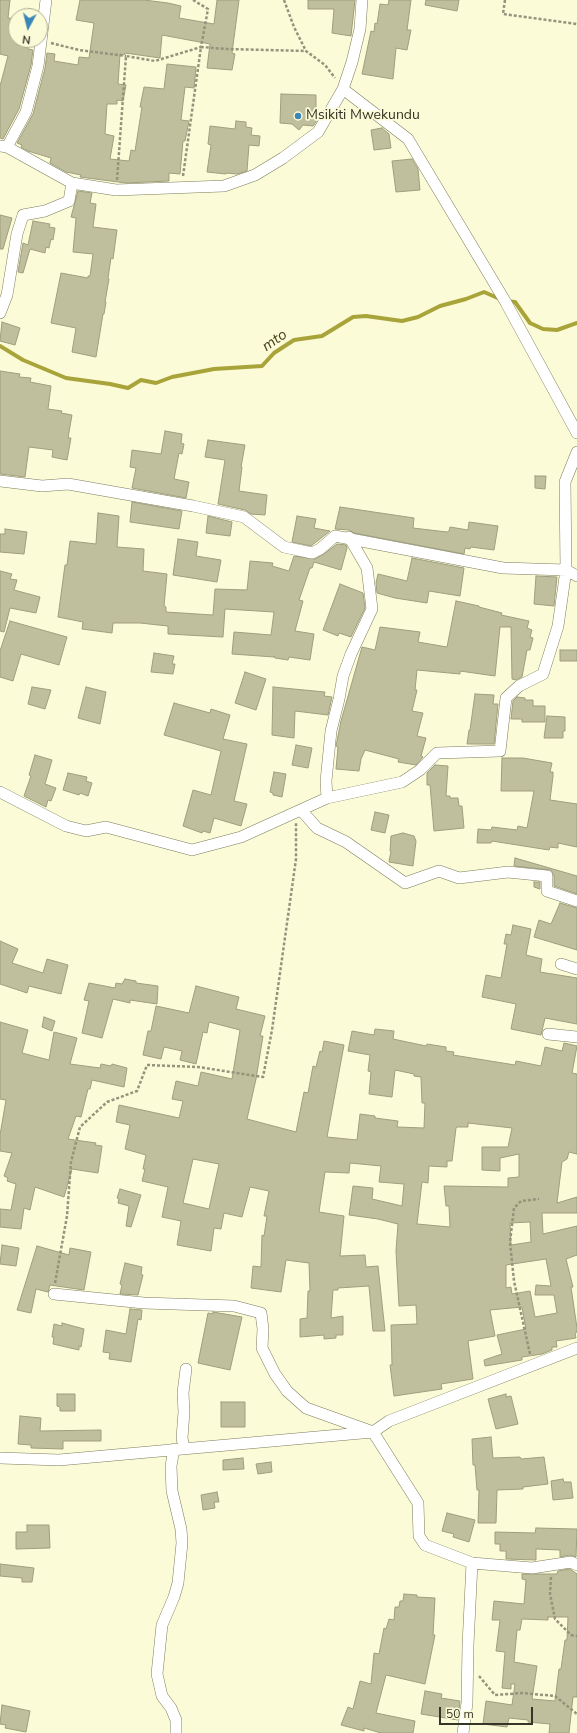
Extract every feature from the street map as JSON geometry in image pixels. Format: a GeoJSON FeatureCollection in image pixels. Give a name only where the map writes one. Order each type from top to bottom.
{"type":"FeatureCollection","features":[{"type":"Feature","properties":{"kind":"street"},"geometry":{"type":"LineString","coordinates":[[40,48],[38,66],[26,112],[3,146],[72,183],[116,190],[180,189],[224,186],[256,175],[283,158],[318,132],[343,89],[360,30],[362,0]]}},
{"type":"Feature","properties":{"kind":"street"},"geometry":{"type":"LineString","coordinates":[[343,89],[408,139],[505,300],[577,433]]}},
{"type":"Feature","properties":{"kind":"street"},"geometry":{"type":"LineString","coordinates":[[0,313],[7,295],[17,234],[23,215],[45,211],[69,201],[72,183]]}},
{"type":"Feature","properties":{"kind":"street"},"geometry":{"type":"LineString","coordinates":[[0,792],[66,826],[86,831],[106,827],[192,850],[241,837],[327,798],[402,782],[420,770],[437,753],[500,751],[506,698],[519,686],[544,674],[558,626],[566,570],[565,482],[577,452]]}},
{"type":"Feature","properties":{"kind":"street"},"geometry":{"type":"LineString","coordinates":[[0,482],[42,486],[68,484],[193,506],[244,517],[284,547],[312,553],[320,549],[335,536],[349,537],[386,546],[503,568],[566,570],[577,576]]}},
{"type":"Feature","properties":{"kind":"street"},"geometry":{"type":"LineString","coordinates":[[327,798],[326,781],[331,731],[343,676],[351,654],[372,609],[367,568],[349,537]]}},
{"type":"Feature","properties":{"kind":"street"},"geometry":{"type":"LineString","coordinates":[[299,811],[317,828],[346,842],[405,883],[439,871],[459,878],[508,872],[547,876],[547,891],[577,901]]}},
{"type":"Feature","properties":{"kind":"street"},"geometry":{"type":"LineString","coordinates":[[561,964],[577,969]]}},
{"type":"Feature","properties":{"kind":"street"},"geometry":{"type":"LineString","coordinates":[[548,1034],[577,1037]]}},
{"type":"Feature","properties":{"kind":"street"},"geometry":{"type":"LineString","coordinates":[[54,1294],[144,1303],[234,1306],[261,1312],[263,1329],[262,1348],[274,1374],[287,1390],[306,1408],[373,1432],[418,1503],[419,1536],[425,1544],[472,1563],[532,1568],[571,1562],[577,1565]]}},
{"type":"Feature","properties":{"kind":"street"},"geometry":{"type":"LineString","coordinates":[[0,1458],[58,1460],[373,1432],[388,1421],[577,1348]]}},
{"type":"Feature","properties":{"kind":"street"},"geometry":{"type":"LineString","coordinates":[[176,1733],[176,1720],[171,1708],[162,1696],[157,1674],[162,1625],[174,1597],[178,1583],[182,1543],[181,1529],[172,1491],[171,1466],[179,1449],[182,1438],[184,1412],[183,1393],[186,1369]]}},
{"type":"Feature","properties":{"kind":"street"},"geometry":{"type":"LineString","coordinates":[[463,1733],[467,1703],[472,1563]]}},
{"type":"Feature","properties":{"kind":"path"},"geometry":{"type":"LineString","coordinates":[[180,189],[208,9],[193,0]]}},
{"type":"Feature","properties":{"kind":"path"},"geometry":{"type":"LineString","coordinates":[[284,0],[294,27],[306,51],[325,65],[343,89]]}},
{"type":"Feature","properties":{"kind":"path"},"geometry":{"type":"LineString","coordinates":[[505,0],[503,14],[577,24]]}},
{"type":"Feature","properties":{"kind":"path"},"geometry":{"type":"LineString","coordinates":[[48,43],[79,50],[155,61],[201,47],[306,51]]}},
{"type":"Feature","properties":{"kind":"path"},"geometry":{"type":"LineString","coordinates":[[116,190],[126,56]]}},
{"type":"Feature","properties":{"kind":"path"},"geometry":{"type":"LineString","coordinates":[[54,1294],[67,1216],[71,1162],[80,1127],[107,1102],[138,1091],[147,1065],[198,1067],[263,1077],[272,1030],[296,859],[299,811]]}},
{"type":"Feature","properties":{"kind":"path"},"geometry":{"type":"LineString","coordinates":[[532,1366],[514,1281],[510,1242],[514,1208],[521,1201],[539,1199]]}},
{"type":"Feature","properties":{"kind":"path"},"geometry":{"type":"LineString","coordinates":[[551,1565],[550,1594],[555,1620],[571,1635],[577,1636]]}},
{"type":"Feature","properties":{"kind":"path"},"geometry":{"type":"LineString","coordinates":[[468,1674],[480,1676],[495,1694],[522,1693],[555,1696],[577,1714]]}},
{"type":"Feature","properties":{"kind":"building"},"geometry":{"type":"Polygon","coordinates":[[[0,0],[10,0],[8,8],[8,48],[28,48],[33,50],[31,65],[19,109],[3,139],[0,138],[0,86],[8,56],[0,54],[0,0]]]}},
{"type":"Feature","properties":{"kind":"building"},"geometry":{"type":"Polygon","coordinates":[[[80,0],[144,0],[168,3],[181,6],[179,18],[214,24],[217,0],[239,0],[232,53],[235,54],[232,70],[207,68],[210,44],[162,35],[160,58],[125,53],[124,55],[120,54],[118,84],[126,85],[123,101],[117,100],[117,104],[107,104],[105,134],[114,136],[110,159],[129,161],[131,150],[135,151],[144,87],[164,89],[167,64],[196,67],[194,88],[185,87],[181,120],[189,121],[185,141],[183,141],[180,174],[169,173],[169,181],[126,183],[80,177],[81,175],[66,172],[50,163],[51,158],[28,151],[21,147],[22,145],[17,143],[33,114],[45,68],[47,53],[55,54],[54,61],[78,65],[79,57],[89,58],[94,23],[76,20],[80,0]]]}},
{"type":"Feature","properties":{"kind":"building"},"geometry":{"type":"Polygon","coordinates":[[[308,0],[355,0],[351,36],[332,33],[334,9],[308,9],[308,0]]]}},
{"type":"Feature","properties":{"kind":"building"},"geometry":{"type":"Polygon","coordinates":[[[389,0],[411,0],[407,30],[411,30],[407,50],[396,48],[393,79],[362,74],[371,31],[374,32],[375,23],[377,24],[380,4],[388,5],[389,0]]]}},
{"type":"Feature","properties":{"kind":"building"},"geometry":{"type":"Polygon","coordinates":[[[426,0],[459,0],[457,11],[425,5],[426,0]]]}},
{"type":"Feature","properties":{"kind":"building","name":"Msikiti Mwekundu"},"geometry":{"type":"Polygon","coordinates":[[[281,94],[316,95],[316,122],[313,126],[303,125],[299,130],[292,124],[280,123],[281,94]]]}},
{"type":"Feature","properties":{"kind":"building"},"geometry":{"type":"Polygon","coordinates":[[[236,121],[246,122],[246,127],[252,128],[251,135],[260,136],[259,146],[249,145],[247,171],[237,174],[207,172],[211,145],[208,144],[210,126],[235,129],[236,121]]]}},
{"type":"Feature","properties":{"kind":"building"},"geometry":{"type":"Polygon","coordinates":[[[382,128],[389,134],[391,148],[374,150],[371,130],[382,128]]]}},
{"type":"Feature","properties":{"kind":"building"},"geometry":{"type":"Polygon","coordinates":[[[412,159],[418,169],[420,190],[396,192],[392,161],[412,159]]]}},
{"type":"Feature","properties":{"kind":"building"},"geometry":{"type":"Polygon","coordinates":[[[78,191],[92,193],[90,203],[96,204],[93,227],[117,230],[113,259],[111,258],[106,302],[96,357],[72,352],[76,328],[51,323],[61,273],[88,278],[88,276],[90,276],[93,254],[73,252],[76,218],[71,217],[78,191]]]}},
{"type":"Feature","properties":{"kind":"building"},"geometry":{"type":"Polygon","coordinates":[[[0,215],[12,218],[3,249],[0,249],[0,215]]]}},
{"type":"Feature","properties":{"kind":"building"},"geometry":{"type":"Polygon","coordinates":[[[33,221],[50,224],[49,227],[55,228],[53,240],[51,239],[49,248],[46,247],[45,253],[30,249],[23,273],[18,272],[23,243],[28,245],[33,221]]]}},
{"type":"Feature","properties":{"kind":"building"},"geometry":{"type":"Polygon","coordinates":[[[2,322],[20,328],[15,345],[0,341],[2,322]]]}},
{"type":"Feature","properties":{"kind":"building"},"geometry":{"type":"Polygon","coordinates":[[[0,371],[20,374],[19,377],[31,378],[30,382],[51,386],[48,409],[62,411],[61,413],[72,415],[68,438],[71,438],[67,460],[52,457],[53,450],[29,447],[25,477],[0,474],[0,371]]]}},
{"type":"Feature","properties":{"kind":"building"},"geometry":{"type":"Polygon","coordinates":[[[165,431],[182,434],[181,443],[184,444],[182,454],[179,453],[174,479],[189,482],[186,498],[132,488],[136,468],[130,467],[132,450],[161,454],[165,431]]]}},
{"type":"Feature","properties":{"kind":"building"},"geometry":{"type":"Polygon","coordinates":[[[208,440],[245,445],[239,491],[267,495],[265,515],[251,514],[245,510],[218,504],[225,460],[205,457],[208,440]]]}},
{"type":"Feature","properties":{"kind":"building"},"geometry":{"type":"Polygon","coordinates":[[[535,476],[546,476],[545,489],[535,488],[535,476]]]}},
{"type":"Feature","properties":{"kind":"building"},"geometry":{"type":"Polygon","coordinates":[[[132,502],[182,511],[179,529],[130,522],[132,502]]]}},
{"type":"Feature","properties":{"kind":"building"},"geometry":{"type":"Polygon","coordinates":[[[340,507],[414,518],[413,528],[447,532],[449,531],[450,527],[468,530],[469,522],[498,526],[494,550],[471,547],[470,549],[465,548],[464,554],[354,533],[349,530],[335,529],[340,507]]]}},
{"type":"Feature","properties":{"kind":"building"},"geometry":{"type":"Polygon","coordinates":[[[98,513],[119,516],[117,547],[144,549],[143,571],[167,574],[164,606],[166,607],[166,612],[213,615],[215,589],[247,590],[250,561],[273,563],[272,566],[289,571],[294,556],[315,559],[337,544],[346,545],[347,548],[341,570],[314,562],[312,568],[310,568],[299,600],[303,601],[295,631],[314,634],[310,660],[289,657],[288,660],[275,658],[274,656],[232,654],[234,632],[271,635],[274,612],[225,609],[223,637],[168,634],[168,626],[140,623],[113,623],[112,633],[82,629],[83,622],[58,617],[70,541],[96,544],[98,513]]]}},
{"type":"Feature","properties":{"kind":"building"},"geometry":{"type":"Polygon","coordinates":[[[208,516],[232,522],[230,536],[206,533],[208,516]]]}},
{"type":"Feature","properties":{"kind":"building"},"geometry":{"type":"Polygon","coordinates":[[[297,516],[316,519],[314,528],[330,531],[311,546],[292,542],[297,516]]]}},
{"type":"Feature","properties":{"kind":"building"},"geometry":{"type":"Polygon","coordinates":[[[5,529],[27,532],[24,554],[0,552],[0,534],[5,534],[5,529]]]}},
{"type":"Feature","properties":{"kind":"building"},"geometry":{"type":"Polygon","coordinates":[[[178,539],[198,542],[196,556],[221,560],[217,582],[173,575],[178,539]]]}},
{"type":"Feature","properties":{"kind":"building"},"geometry":{"type":"Polygon","coordinates":[[[412,558],[464,568],[460,596],[429,591],[427,603],[395,598],[377,593],[376,583],[378,574],[407,581],[412,558]]]}},
{"type":"Feature","properties":{"kind":"building"},"geometry":{"type":"Polygon","coordinates":[[[0,571],[12,574],[10,579],[17,580],[14,590],[40,597],[36,613],[10,608],[4,632],[0,631],[0,571]]]}},
{"type":"Feature","properties":{"kind":"building"},"geometry":{"type":"Polygon","coordinates":[[[536,576],[557,577],[554,606],[534,604],[536,576]]]}},
{"type":"Feature","properties":{"kind":"building"},"geometry":{"type":"Polygon","coordinates":[[[340,584],[363,593],[365,608],[351,637],[339,633],[338,636],[323,630],[340,584]]]}},
{"type":"Feature","properties":{"kind":"building"},"geometry":{"type":"Polygon","coordinates":[[[456,601],[502,613],[501,615],[529,621],[527,628],[532,630],[530,637],[533,638],[530,650],[527,650],[522,677],[516,680],[512,679],[511,627],[500,627],[495,676],[460,671],[460,674],[417,670],[415,690],[417,690],[412,711],[423,713],[417,736],[426,738],[421,756],[423,757],[416,765],[398,762],[399,759],[365,750],[361,759],[359,771],[336,769],[338,747],[336,746],[341,721],[362,647],[375,650],[380,627],[420,632],[418,642],[447,647],[456,601]]]}},
{"type":"Feature","properties":{"kind":"building"},"geometry":{"type":"Polygon","coordinates":[[[10,621],[67,637],[59,665],[21,654],[13,681],[0,677],[0,651],[10,621]]]}},
{"type":"Feature","properties":{"kind":"building"},"geometry":{"type":"Polygon","coordinates":[[[560,650],[577,650],[577,661],[560,661],[560,650]]]}},
{"type":"Feature","properties":{"kind":"building"},"geometry":{"type":"Polygon","coordinates":[[[154,653],[174,656],[172,664],[175,664],[173,674],[151,672],[154,653]]]}},
{"type":"Feature","properties":{"kind":"building"},"geometry":{"type":"Polygon","coordinates":[[[245,672],[266,679],[256,710],[235,703],[245,672]]]}},
{"type":"Feature","properties":{"kind":"building"},"geometry":{"type":"Polygon","coordinates":[[[32,687],[51,690],[45,709],[28,704],[32,687]]]}},
{"type":"Feature","properties":{"kind":"building"},"geometry":{"type":"Polygon","coordinates":[[[86,687],[106,692],[100,724],[78,718],[86,687]]]}},
{"type":"Feature","properties":{"kind":"building"},"geometry":{"type":"Polygon","coordinates":[[[273,687],[325,692],[324,696],[332,697],[328,715],[295,711],[294,738],[272,735],[273,687]]]}},
{"type":"Feature","properties":{"kind":"building"},"geometry":{"type":"Polygon","coordinates":[[[475,694],[494,695],[493,704],[498,704],[494,744],[467,744],[475,694]]]}},
{"type":"Feature","properties":{"kind":"building"},"geometry":{"type":"Polygon","coordinates":[[[517,697],[525,698],[525,700],[533,700],[533,706],[545,706],[545,722],[522,722],[522,719],[511,719],[513,701],[517,697]]]}},
{"type":"Feature","properties":{"kind":"building"},"geometry":{"type":"Polygon","coordinates":[[[174,703],[210,713],[211,709],[230,715],[223,739],[247,744],[234,801],[247,804],[241,826],[214,818],[210,833],[203,831],[202,833],[183,826],[193,790],[211,795],[221,751],[164,735],[174,703]]]}},
{"type":"Feature","properties":{"kind":"building"},"geometry":{"type":"Polygon","coordinates":[[[547,716],[565,717],[565,731],[563,731],[563,738],[544,738],[547,716]]]}},
{"type":"Feature","properties":{"kind":"building"},"geometry":{"type":"Polygon","coordinates":[[[296,745],[312,748],[308,768],[292,765],[296,745]]]}},
{"type":"Feature","properties":{"kind":"building"},"geometry":{"type":"Polygon","coordinates":[[[35,755],[52,760],[45,784],[56,788],[51,801],[48,800],[46,807],[24,796],[31,776],[29,775],[35,755]]]}},
{"type":"Feature","properties":{"kind":"building"},"geometry":{"type":"Polygon","coordinates":[[[502,758],[523,758],[552,763],[550,772],[553,772],[553,776],[550,800],[577,804],[577,847],[558,843],[558,848],[550,847],[549,850],[492,841],[491,843],[477,843],[478,829],[491,830],[492,827],[517,830],[518,826],[527,828],[534,791],[501,791],[502,758]]]}},
{"type":"Feature","properties":{"kind":"building"},"geometry":{"type":"Polygon","coordinates":[[[435,765],[448,766],[446,796],[450,796],[450,798],[458,798],[459,806],[462,806],[464,828],[434,831],[430,785],[427,785],[427,773],[435,765]]]}},
{"type":"Feature","properties":{"kind":"building"},"geometry":{"type":"Polygon","coordinates":[[[274,772],[286,774],[282,797],[273,795],[273,793],[270,792],[274,772]]]}},
{"type":"Feature","properties":{"kind":"building"},"geometry":{"type":"Polygon","coordinates":[[[68,773],[87,777],[86,781],[92,783],[88,796],[63,790],[68,773]]]}},
{"type":"Feature","properties":{"kind":"building"},"geometry":{"type":"Polygon","coordinates":[[[375,812],[389,815],[385,833],[371,830],[375,812]]]}},
{"type":"Feature","properties":{"kind":"building"},"geometry":{"type":"Polygon","coordinates":[[[403,833],[414,836],[416,841],[413,866],[389,862],[391,836],[403,833]]]}},
{"type":"Feature","properties":{"kind":"building"},"geometry":{"type":"Polygon","coordinates":[[[515,858],[577,876],[577,894],[554,886],[554,876],[551,870],[514,866],[515,858]]]}},
{"type":"Feature","properties":{"kind":"building"},"geometry":{"type":"Polygon","coordinates":[[[534,882],[540,882],[540,889],[534,887],[534,882]]]}},
{"type":"Feature","properties":{"kind":"building"},"geometry":{"type":"Polygon","coordinates":[[[560,903],[577,908],[577,950],[534,937],[539,920],[551,924],[560,903]]]}},
{"type":"Feature","properties":{"kind":"building"},"geometry":{"type":"Polygon","coordinates":[[[513,925],[531,929],[526,955],[542,959],[540,972],[577,978],[577,1024],[545,1018],[541,1035],[511,1029],[516,1004],[482,997],[486,975],[501,978],[507,944],[504,944],[506,934],[511,935],[513,925]]]}},
{"type":"Feature","properties":{"kind":"building"},"geometry":{"type":"Polygon","coordinates":[[[0,941],[18,949],[12,963],[43,973],[47,959],[68,965],[61,994],[29,986],[27,993],[0,984],[0,941]]]}},
{"type":"Feature","properties":{"kind":"building"},"geometry":{"type":"Polygon","coordinates":[[[125,979],[136,981],[136,983],[158,986],[157,1004],[130,1000],[130,1003],[113,999],[102,1038],[82,1033],[89,1001],[84,1000],[89,983],[115,988],[116,983],[122,984],[125,979]]]}},
{"type":"Feature","properties":{"kind":"building"},"geometry":{"type":"Polygon","coordinates":[[[196,986],[239,997],[236,1009],[265,1016],[260,1036],[263,1036],[256,1079],[247,1119],[296,1132],[304,1092],[308,1093],[313,1066],[316,1067],[320,1051],[322,1052],[324,1041],[344,1045],[327,1137],[357,1140],[360,1114],[375,1116],[375,1118],[398,1121],[397,1127],[424,1128],[425,1103],[422,1103],[421,1077],[395,1070],[392,1097],[369,1094],[371,1072],[368,1071],[370,1055],[348,1051],[352,1031],[374,1035],[375,1029],[394,1031],[393,1039],[426,1046],[427,1044],[446,1047],[446,1051],[454,1052],[453,1055],[515,1065],[516,1061],[541,1066],[545,1047],[562,1051],[564,1043],[577,1046],[572,1073],[577,1074],[577,1154],[569,1152],[567,1159],[562,1162],[557,1203],[577,1197],[577,1213],[542,1213],[543,1234],[577,1226],[577,1255],[566,1259],[573,1287],[571,1287],[577,1328],[577,1332],[575,1333],[576,1338],[556,1341],[557,1347],[552,1347],[552,1350],[542,1354],[522,1357],[522,1360],[485,1366],[484,1360],[502,1354],[497,1335],[526,1329],[522,1307],[490,1310],[495,1336],[468,1341],[473,1379],[441,1384],[442,1389],[394,1396],[390,1365],[392,1365],[391,1325],[417,1324],[416,1305],[399,1306],[396,1251],[398,1224],[378,1219],[349,1215],[353,1186],[373,1188],[372,1199],[402,1206],[404,1184],[379,1182],[381,1166],[350,1163],[349,1173],[325,1172],[319,1212],[344,1216],[340,1256],[365,1255],[366,1267],[378,1266],[385,1331],[373,1331],[369,1286],[338,1288],[338,1290],[333,1290],[331,1318],[343,1316],[343,1335],[336,1335],[336,1338],[324,1339],[324,1335],[300,1337],[300,1319],[307,1318],[308,1291],[310,1291],[309,1263],[286,1260],[281,1292],[251,1288],[253,1266],[261,1267],[262,1235],[264,1236],[267,1216],[264,1216],[269,1191],[250,1187],[242,1217],[224,1213],[221,1229],[214,1228],[211,1251],[177,1245],[181,1221],[162,1217],[168,1187],[142,1181],[146,1155],[125,1149],[130,1125],[116,1122],[119,1105],[179,1118],[183,1101],[172,1099],[176,1081],[198,1086],[201,1072],[232,1079],[240,1030],[209,1022],[207,1033],[203,1032],[196,1064],[180,1060],[182,1051],[164,1047],[161,1059],[143,1055],[148,1031],[151,1031],[156,1006],[189,1013],[196,986]],[[468,1123],[468,1127],[456,1128],[452,1161],[447,1161],[447,1167],[429,1166],[428,1183],[422,1182],[417,1224],[450,1227],[449,1206],[446,1206],[444,1186],[508,1187],[508,1178],[519,1177],[519,1154],[500,1158],[500,1171],[482,1170],[482,1147],[508,1147],[512,1128],[468,1123]],[[193,1159],[183,1203],[209,1209],[219,1164],[193,1159]],[[530,1222],[510,1223],[511,1245],[531,1242],[530,1222]],[[546,1259],[506,1265],[506,1288],[511,1287],[512,1294],[530,1291],[535,1317],[557,1313],[554,1295],[535,1295],[536,1285],[551,1286],[546,1259]]]}},
{"type":"Feature","properties":{"kind":"building"},"geometry":{"type":"Polygon","coordinates":[[[44,1017],[55,1021],[52,1031],[42,1027],[44,1017]]]}},
{"type":"Feature","properties":{"kind":"building"},"geometry":{"type":"Polygon","coordinates":[[[0,1022],[28,1030],[22,1053],[49,1060],[54,1032],[77,1038],[70,1064],[100,1068],[101,1064],[111,1066],[112,1064],[127,1068],[124,1087],[92,1080],[90,1089],[88,1089],[81,1117],[76,1116],[68,1139],[96,1143],[95,1145],[102,1146],[98,1173],[72,1169],[64,1197],[35,1187],[30,1210],[24,1208],[21,1229],[0,1227],[0,1209],[11,1210],[16,1184],[7,1181],[8,1178],[4,1176],[12,1153],[0,1151],[0,1135],[6,1100],[0,1099],[0,1022]]]}},
{"type":"Feature","properties":{"kind":"building"},"geometry":{"type":"Polygon","coordinates":[[[120,1189],[141,1195],[131,1227],[126,1226],[129,1206],[118,1203],[119,1199],[117,1198],[120,1189]]]}},
{"type":"Feature","properties":{"kind":"building"},"geometry":{"type":"Polygon","coordinates":[[[2,1245],[19,1248],[16,1266],[0,1264],[2,1245]]]}},
{"type":"Feature","properties":{"kind":"building"},"geometry":{"type":"Polygon","coordinates":[[[37,1246],[69,1255],[70,1248],[91,1252],[84,1290],[50,1285],[48,1292],[36,1289],[31,1313],[17,1310],[37,1246]]]}},
{"type":"Feature","properties":{"kind":"building"},"geometry":{"type":"Polygon","coordinates":[[[125,1263],[142,1267],[141,1274],[143,1275],[138,1295],[120,1294],[122,1285],[120,1284],[125,1263]]]}},
{"type":"Feature","properties":{"kind":"building"},"geometry":{"type":"Polygon","coordinates":[[[130,1309],[142,1310],[141,1320],[138,1319],[131,1362],[109,1359],[110,1353],[103,1352],[106,1330],[126,1334],[130,1309]]]}},
{"type":"Feature","properties":{"kind":"building"},"geometry":{"type":"Polygon","coordinates":[[[213,1312],[242,1317],[230,1370],[198,1363],[208,1313],[213,1314],[213,1312]]]}},
{"type":"Feature","properties":{"kind":"building"},"geometry":{"type":"Polygon","coordinates":[[[62,1323],[84,1329],[81,1347],[79,1346],[79,1350],[53,1344],[54,1337],[52,1337],[54,1324],[62,1326],[62,1323]]]}},
{"type":"Feature","properties":{"kind":"building"},"geometry":{"type":"Polygon","coordinates":[[[57,1394],[75,1394],[75,1411],[60,1411],[60,1407],[57,1406],[57,1394]]]}},
{"type":"Feature","properties":{"kind":"building"},"geometry":{"type":"Polygon","coordinates":[[[506,1394],[506,1397],[511,1396],[518,1424],[496,1429],[488,1399],[506,1394]]]}},
{"type":"Feature","properties":{"kind":"building"},"geometry":{"type":"Polygon","coordinates":[[[221,1402],[245,1402],[245,1427],[221,1427],[221,1402]]]}},
{"type":"Feature","properties":{"kind":"building"},"geometry":{"type":"Polygon","coordinates":[[[20,1416],[41,1418],[40,1431],[101,1430],[101,1441],[63,1441],[63,1449],[31,1448],[31,1445],[18,1444],[20,1416]]]}},
{"type":"Feature","properties":{"kind":"building"},"geometry":{"type":"Polygon","coordinates":[[[491,1437],[493,1458],[520,1457],[521,1459],[544,1457],[548,1484],[523,1487],[523,1489],[497,1490],[496,1523],[478,1523],[479,1490],[477,1490],[475,1465],[473,1465],[472,1439],[491,1437]]]}},
{"type":"Feature","properties":{"kind":"building"},"geometry":{"type":"Polygon","coordinates":[[[243,1458],[244,1469],[223,1470],[223,1460],[243,1458]]]}},
{"type":"Feature","properties":{"kind":"building"},"geometry":{"type":"Polygon","coordinates":[[[271,1462],[272,1472],[258,1474],[256,1464],[271,1462]]]}},
{"type":"Feature","properties":{"kind":"building"},"geometry":{"type":"Polygon","coordinates":[[[563,1479],[564,1482],[571,1482],[573,1498],[553,1500],[551,1481],[563,1479]]]}},
{"type":"Feature","properties":{"kind":"building"},"geometry":{"type":"Polygon","coordinates":[[[217,1492],[219,1502],[214,1502],[215,1508],[203,1510],[201,1495],[217,1492]]]}},
{"type":"Feature","properties":{"kind":"building"},"geometry":{"type":"Polygon","coordinates":[[[447,1513],[475,1520],[469,1542],[453,1537],[454,1534],[442,1531],[447,1513]]]}},
{"type":"Feature","properties":{"kind":"building"},"geometry":{"type":"Polygon","coordinates":[[[27,1525],[49,1525],[50,1548],[16,1549],[16,1532],[27,1532],[27,1525]]]}},
{"type":"Feature","properties":{"kind":"building"},"geometry":{"type":"Polygon","coordinates":[[[536,1528],[577,1529],[576,1557],[570,1555],[560,1557],[560,1550],[536,1549],[536,1560],[506,1559],[506,1551],[500,1551],[500,1544],[495,1544],[495,1532],[535,1533],[536,1528]]]}},
{"type":"Feature","properties":{"kind":"building"},"geometry":{"type":"Polygon","coordinates":[[[0,1564],[34,1568],[32,1582],[22,1582],[22,1578],[0,1576],[0,1564]]]}},
{"type":"Feature","properties":{"kind":"building"},"geometry":{"type":"Polygon","coordinates":[[[570,1569],[577,1574],[577,1697],[573,1697],[569,1733],[549,1733],[550,1724],[528,1722],[528,1720],[509,1718],[507,1727],[483,1724],[486,1701],[512,1705],[515,1684],[511,1684],[511,1689],[502,1688],[505,1652],[496,1651],[500,1620],[492,1620],[494,1601],[524,1604],[526,1580],[522,1579],[522,1574],[557,1574],[558,1571],[570,1569]],[[548,1617],[548,1620],[522,1619],[520,1630],[517,1630],[514,1662],[537,1666],[532,1699],[555,1701],[559,1669],[561,1669],[565,1640],[567,1640],[568,1617],[548,1617]]]}},
{"type":"Feature","properties":{"kind":"building"},"geometry":{"type":"Polygon","coordinates":[[[404,1594],[417,1595],[417,1597],[435,1598],[433,1635],[435,1635],[425,1684],[386,1675],[376,1713],[415,1721],[413,1733],[381,1733],[364,1728],[364,1731],[341,1725],[348,1707],[353,1709],[360,1681],[371,1684],[374,1653],[379,1654],[384,1628],[386,1629],[389,1619],[394,1620],[395,1607],[399,1607],[400,1601],[403,1601],[404,1594]]]}},
{"type":"Feature","properties":{"kind":"building"},"geometry":{"type":"Polygon","coordinates":[[[425,1691],[442,1694],[441,1698],[460,1701],[458,1720],[421,1714],[425,1691]]]}},
{"type":"Feature","properties":{"kind":"building"},"geometry":{"type":"Polygon","coordinates":[[[2,1705],[30,1711],[26,1732],[5,1728],[6,1725],[0,1724],[2,1705]]]}},
{"type":"Feature","properties":{"kind":"waterway","name":"mto"},"geometry":{"type":"LineString","coordinates":[[0,346],[23,360],[66,378],[128,388],[141,380],[156,383],[172,377],[214,369],[262,366],[274,353],[294,340],[322,336],[353,317],[366,316],[402,321],[418,317],[440,306],[466,299],[484,292],[500,299]]}},
{"type":"Feature","properties":{"kind":"waterway","name":"mto"},"geometry":{"type":"LineString","coordinates":[[506,301],[515,302],[530,323],[543,329],[557,330],[577,323]]}},
{"type":"Feature","properties":{"kind":"place","name":"Msikiti Mwekundu"},"geometry":{"type":"Point","coordinates":[298,116]}}]}
